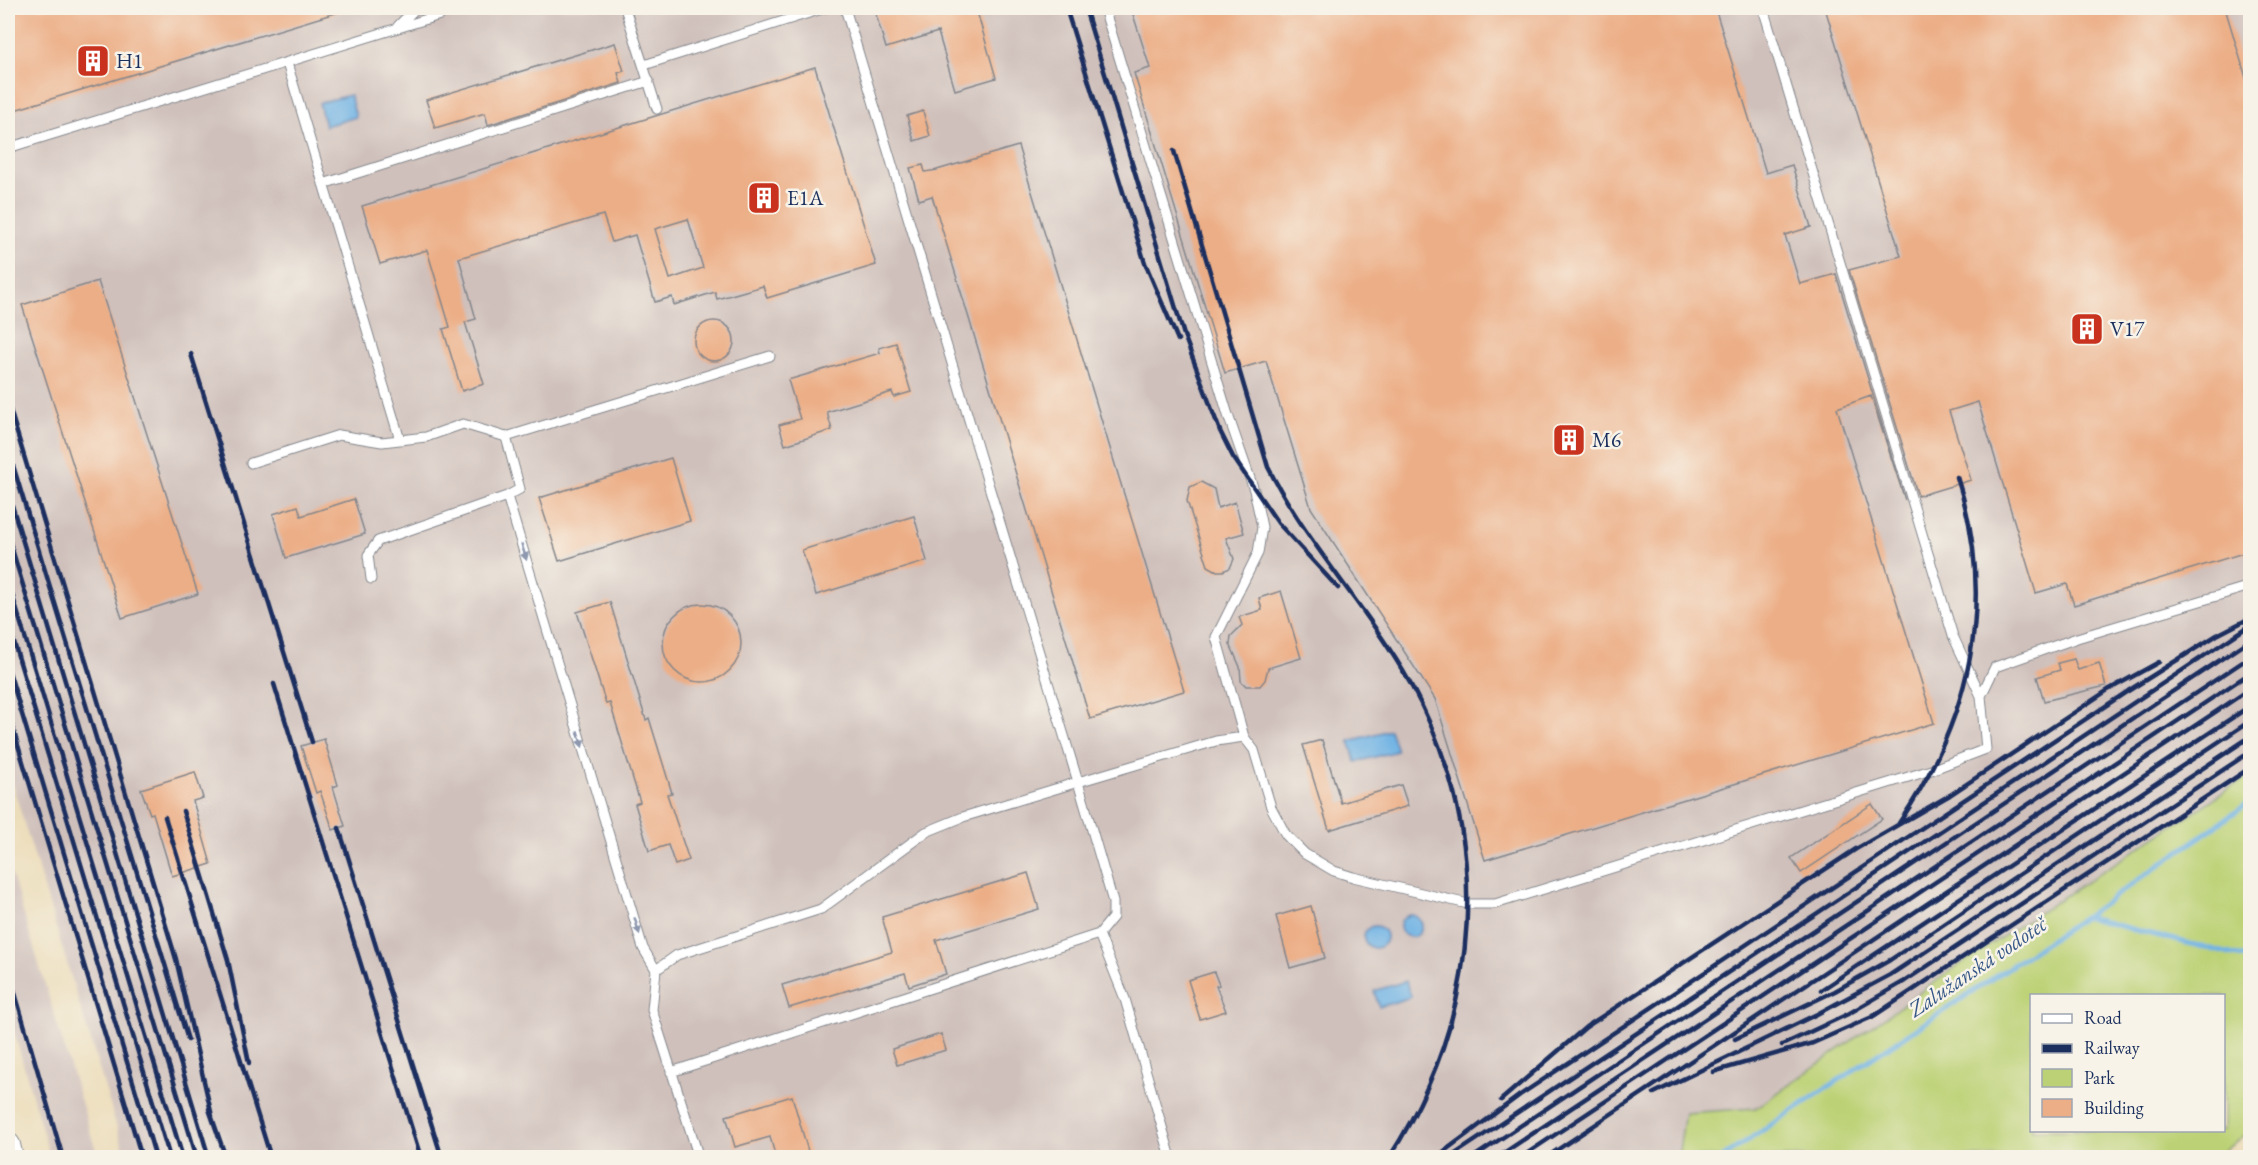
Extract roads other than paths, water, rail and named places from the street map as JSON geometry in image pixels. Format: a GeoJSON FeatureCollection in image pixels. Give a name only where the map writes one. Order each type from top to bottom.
{"type":"FeatureCollection","features":[{"type":"Feature","properties":{"kind":"street"},"geometry":{"type":"LineString","coordinates":[[8,1145],[11,1158]]}},
{"type":"Feature","properties":{"kind":"lane"},"geometry":{"type":"LineString","coordinates":[[396,28],[416,8]]}},
{"type":"Feature","properties":{"kind":"lane"},"geometry":{"type":"LineString","coordinates":[[8,148],[440,15],[452,8]]}},
{"type":"Feature","properties":{"kind":"lane"},"geometry":{"type":"LineString","coordinates":[[625,8],[657,109]]}},
{"type":"Feature","properties":{"kind":"lane"},"geometry":{"type":"LineString","coordinates":[[644,65],[825,8]]}},
{"type":"Feature","properties":{"kind":"lane"},"geometry":{"type":"LineString","coordinates":[[671,1072],[1099,934],[1113,917],[1113,902],[1078,782],[845,8]]}},
{"type":"Feature","properties":{"kind":"lane"},"geometry":{"type":"LineString","coordinates":[[1104,8],[1227,416],[1254,490],[1262,527],[1258,553],[1216,637],[1244,737],[1254,750],[1271,807],[1286,835],[1305,854],[1334,871],[1467,904],[1495,904],[1931,770],[1986,749],[1981,696],[1953,636],[1763,8]]}},
{"type":"Feature","properties":{"kind":"lane"},"geometry":{"type":"LineString","coordinates":[[287,63],[400,440]]}},
{"type":"Feature","properties":{"kind":"lane"},"geometry":{"type":"LineString","coordinates":[[323,184],[648,81]]}},
{"type":"Feature","properties":{"kind":"lane"},"geometry":{"type":"LineString","coordinates":[[251,463],[339,435],[382,442],[426,437],[463,424],[506,437],[770,356]]}},
{"type":"Feature","properties":{"kind":"lane"},"geometry":{"type":"LineString","coordinates":[[370,579],[368,555],[378,540],[507,496],[520,489],[506,437]]}},
{"type":"Feature","properties":{"kind":"lane"},"geometry":{"type":"LineString","coordinates":[[507,496],[644,948],[656,970],[652,1010],[699,1158]]}},
{"type":"Feature","properties":{"kind":"lane"},"geometry":{"type":"LineString","coordinates":[[1981,696],[1995,667],[2077,638],[2250,586]]}},
{"type":"Feature","properties":{"kind":"lane"},"geometry":{"type":"LineString","coordinates":[[656,970],[677,955],[821,909],[926,832],[963,817],[1216,741],[1244,737]]}},
{"type":"Feature","properties":{"kind":"lane"},"geometry":{"type":"LineString","coordinates":[[1099,934],[1125,999],[1171,1158]]}},
{"type":"Feature","properties":{"kind":"water"},"geometry":{"type":"Polygon","coordinates":[[[350,95],[356,117],[325,126],[319,103],[350,95]]]}},
{"type":"Feature","properties":{"kind":"water"},"geometry":{"type":"Polygon","coordinates":[[[1390,730],[1397,751],[1356,762],[1349,741],[1390,730]]]}},
{"type":"Feature","properties":{"kind":"water"},"geometry":{"type":"Polygon","coordinates":[[[1411,915],[1419,918],[1422,926],[1419,934],[1411,937],[1403,934],[1400,926],[1403,918],[1411,915]]]}},
{"type":"Feature","properties":{"kind":"water"},"geometry":{"type":"Polygon","coordinates":[[[1375,926],[1383,929],[1386,937],[1383,945],[1375,948],[1367,945],[1364,937],[1367,929],[1375,926]]]}},
{"type":"Feature","properties":{"kind":"water"},"geometry":{"type":"Polygon","coordinates":[[[1406,981],[1411,997],[1379,1007],[1374,991],[1406,981]]]}},
{"type":"Feature","properties":{"kind":"waterway","name":"Zalužanská vodoteč"},"geometry":{"type":"LineString","coordinates":[[1721,1158],[2085,917],[2250,802]]}},
{"type":"Feature","properties":{"kind":"waterway"},"geometry":{"type":"LineString","coordinates":[[2085,917],[2250,959]]}},
{"type":"Feature","properties":{"kind":"railway"},"geometry":{"type":"LineString","coordinates":[[1066,8],[1145,263],[1178,340]]}},
{"type":"Feature","properties":{"kind":"railway"},"geometry":{"type":"LineString","coordinates":[[1085,8],[1184,335],[1220,431],[1233,457],[1278,523],[1338,588]]}},
{"type":"Feature","properties":{"kind":"railway"},"geometry":{"type":"LineString","coordinates":[[1174,151],[1268,467],[1301,523],[1376,629],[1410,683],[1437,742],[1456,802],[1465,862],[1467,924],[1459,984],[1444,1044],[1420,1102],[1389,1158]]}},
{"type":"Feature","properties":{"kind":"railway"},"geometry":{"type":"LineString","coordinates":[[191,354],[312,742]]}},
{"type":"Feature","properties":{"kind":"railway"},"geometry":{"type":"LineString","coordinates":[[8,403],[176,959],[212,1116]]}},
{"type":"Feature","properties":{"kind":"railway"},"geometry":{"type":"LineString","coordinates":[[8,449],[188,1040]]}},
{"type":"Feature","properties":{"kind":"railway"},"geometry":{"type":"LineString","coordinates":[[1899,823],[1924,783],[1944,742],[1960,700],[1970,657],[1975,613],[1975,569],[1969,523],[1957,477]]}},
{"type":"Feature","properties":{"kind":"railway"},"geometry":{"type":"LineString","coordinates":[[8,492],[209,1158]]}},
{"type":"Feature","properties":{"kind":"railway"},"geometry":{"type":"LineString","coordinates":[[8,536],[197,1158]]}},
{"type":"Feature","properties":{"kind":"railway"},"geometry":{"type":"LineString","coordinates":[[8,581],[183,1158]]}},
{"type":"Feature","properties":{"kind":"railway"},"geometry":{"type":"LineString","coordinates":[[1435,1158],[1520,1095],[2128,691],[2217,635],[2250,618]]}},
{"type":"Feature","properties":{"kind":"railway"},"geometry":{"type":"LineString","coordinates":[[8,623],[170,1158]]}},
{"type":"Feature","properties":{"kind":"railway"},"geometry":{"type":"LineString","coordinates":[[1449,1158],[2249,626]]}},
{"type":"Feature","properties":{"kind":"railway"},"geometry":{"type":"LineString","coordinates":[[1472,1158],[2250,640]]}},
{"type":"Feature","properties":{"kind":"railway"},"geometry":{"type":"LineString","coordinates":[[1496,1158],[2250,657]]}},
{"type":"Feature","properties":{"kind":"railway"},"geometry":{"type":"LineString","coordinates":[[1501,1100],[1586,1027],[1856,849],[1950,795],[2108,690],[2159,662]]}},
{"type":"Feature","properties":{"kind":"railway"},"geometry":{"type":"LineString","coordinates":[[8,668],[156,1158]]}},
{"type":"Feature","properties":{"kind":"railway"},"geometry":{"type":"LineString","coordinates":[[1520,1158],[2250,673]]}},
{"type":"Feature","properties":{"kind":"railway"},"geometry":{"type":"LineString","coordinates":[[274,684],[421,1158]]}},
{"type":"Feature","properties":{"kind":"railway"},"geometry":{"type":"LineString","coordinates":[[1545,1158],[2250,689]]}},
{"type":"Feature","properties":{"kind":"railway"},"geometry":{"type":"LineString","coordinates":[[1821,990],[2250,706]]}},
{"type":"Feature","properties":{"kind":"railway"},"geometry":{"type":"LineString","coordinates":[[8,712],[142,1158]]}},
{"type":"Feature","properties":{"kind":"railway"},"geometry":{"type":"LineString","coordinates":[[1735,1039],[1835,991],[1890,960],[2250,721]]}},
{"type":"Feature","properties":{"kind":"railway"},"geometry":{"type":"LineString","coordinates":[[1654,1093],[1817,1014],[1890,975],[2250,737]]}},
{"type":"Feature","properties":{"kind":"railway"},"geometry":{"type":"LineString","coordinates":[[1782,1045],[1848,1014],[1905,981],[2250,752]]}},
{"type":"Feature","properties":{"kind":"railway"},"geometry":{"type":"LineString","coordinates":[[1713,1072],[1813,1043],[1872,1017],[2250,768]]}},
{"type":"Feature","properties":{"kind":"railway"},"geometry":{"type":"LineString","coordinates":[[183,811],[228,960],[249,1063]]}},
{"type":"Feature","properties":{"kind":"railway"},"geometry":{"type":"LineString","coordinates":[[165,817],[271,1158]]}},
{"type":"Feature","properties":{"kind":"railway"},"geometry":{"type":"LineString","coordinates":[[339,828],[442,1158]]}},
{"type":"Feature","properties":{"kind":"railway"},"geometry":{"type":"LineString","coordinates":[[8,969],[63,1158]]}},
{"type":"Feature","properties":{"kind":"railway"},"geometry":{"type":"LineString","coordinates":[[209,1109],[226,1158]]}},
{"type":"Feature","properties":{"kind":"place","name":"H1"},"geometry":{"type":"Point","coordinates":[93,61]}},
{"type":"Feature","properties":{"kind":"place","name":"E1A"},"geometry":{"type":"Point","coordinates":[764,198]}},
{"type":"Feature","properties":{"kind":"place","name":"V17"},"geometry":{"type":"Point","coordinates":[2087,329]}},
{"type":"Feature","properties":{"kind":"place","name":"M6"},"geometry":{"type":"Point","coordinates":[1569,440]}}]}
